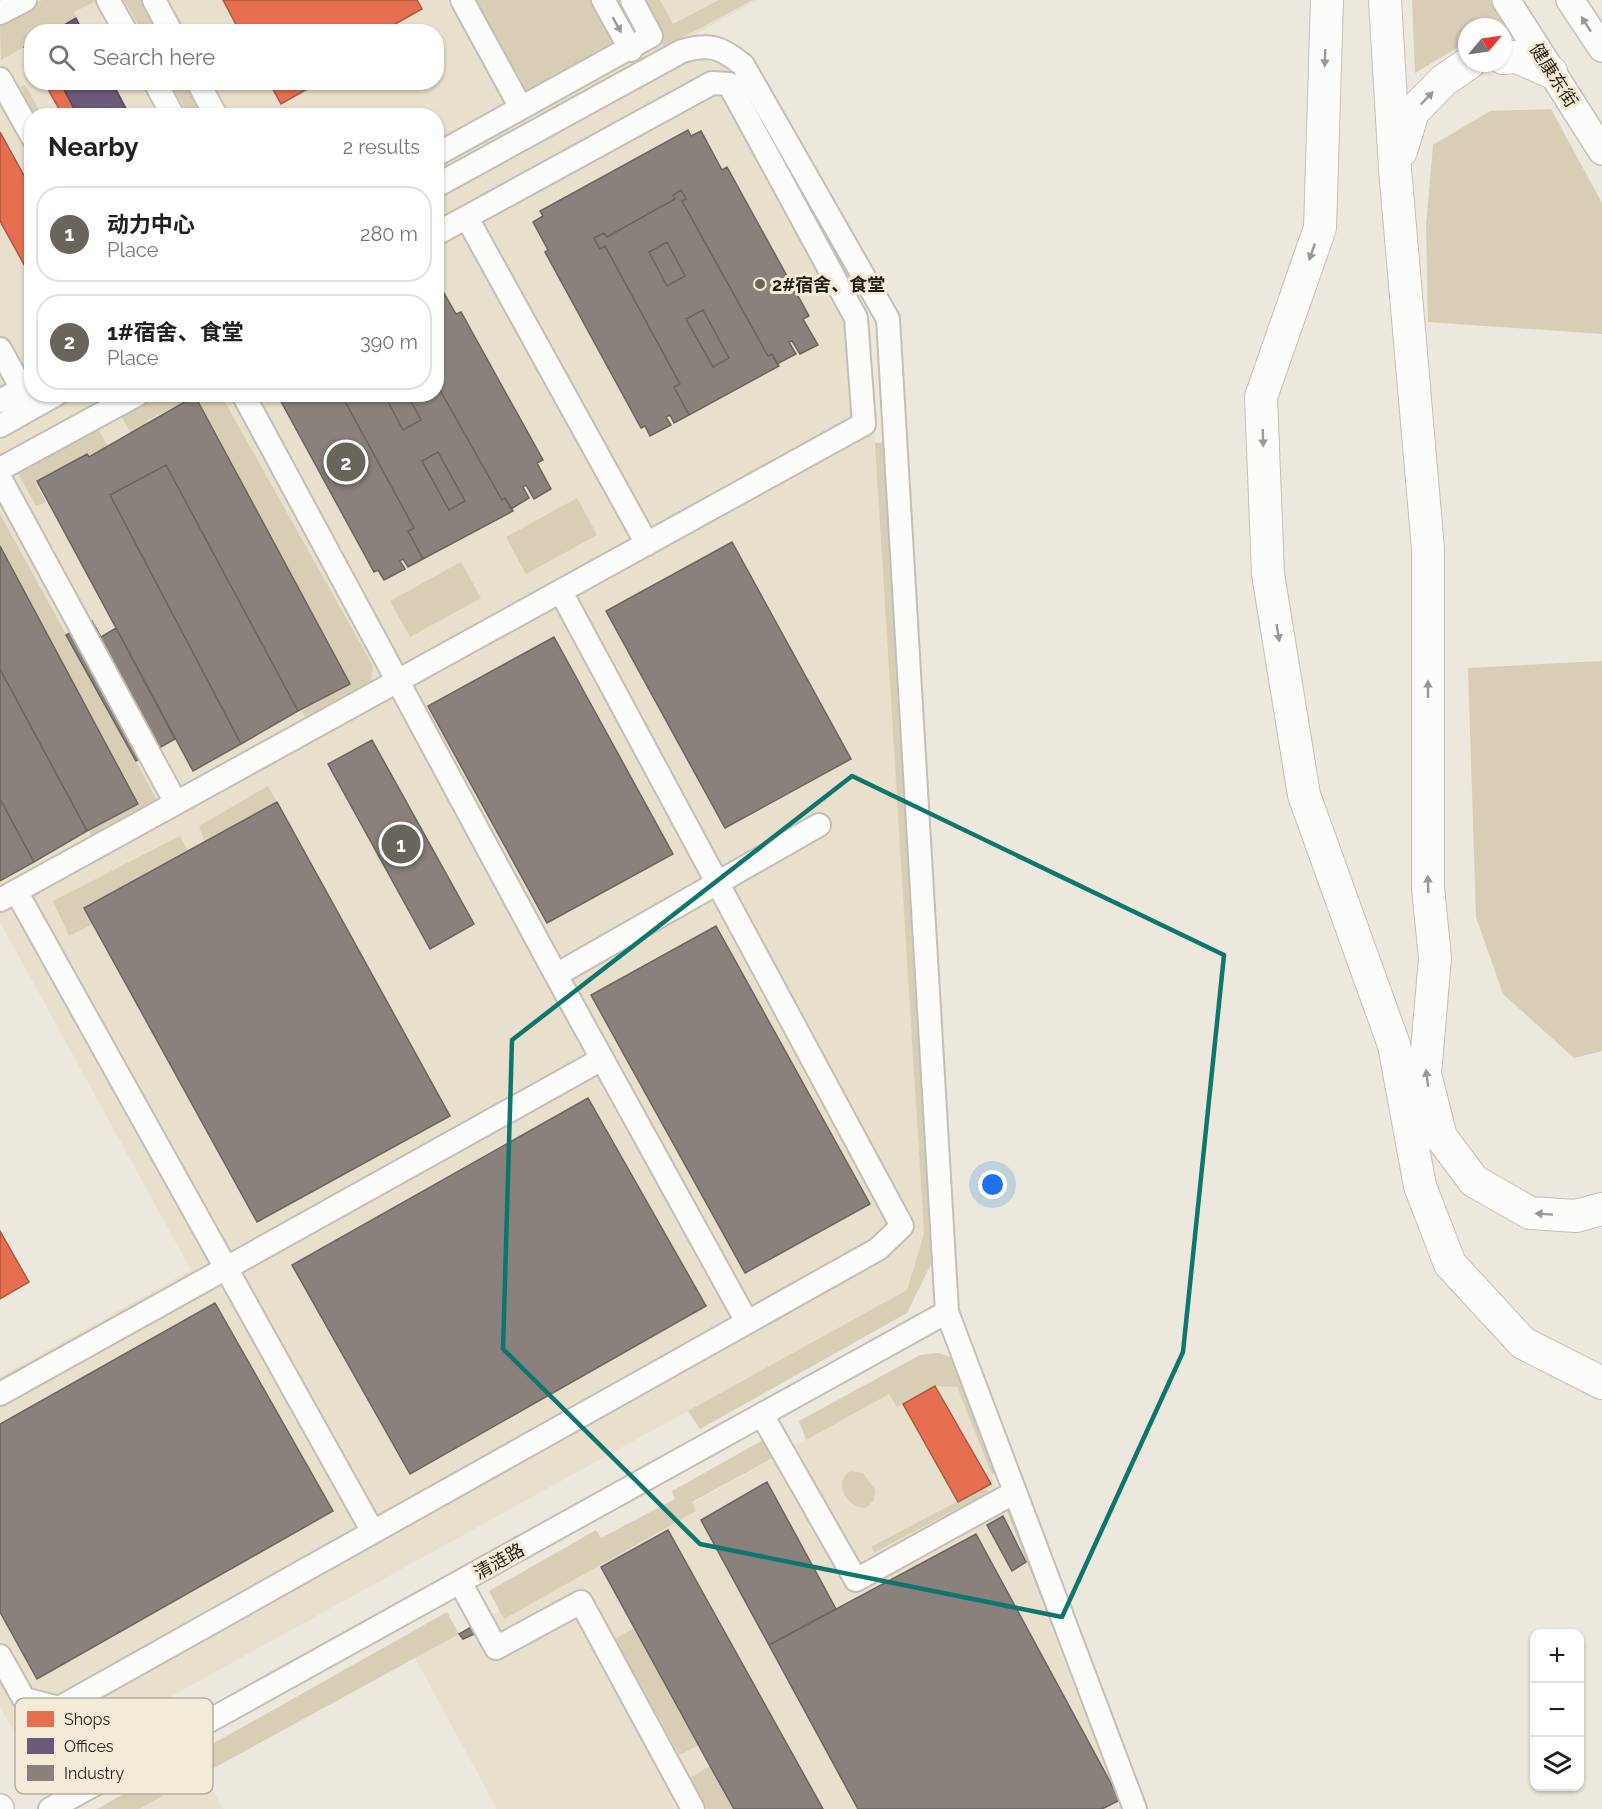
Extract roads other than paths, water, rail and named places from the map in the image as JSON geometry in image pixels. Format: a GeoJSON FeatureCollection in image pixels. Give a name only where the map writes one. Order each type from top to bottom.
{"type":"FeatureCollection","features":[{"type":"Feature","properties":{"kind":"highway"},"geometry":{"type":"LineString","coordinates":[[1327,0],[1320,228],[1261,397],[1268,574],[1304,795],[1394,1045],[1420,1186],[1450,1264],[1523,1343],[1602,1383]]}},
{"type":"Feature","properties":{"kind":"highway"},"geometry":{"type":"LineString","coordinates":[[1386,0],[1395,169],[1428,549],[1428,888],[1435,958],[1425,1074],[1441,1137],[1474,1181],[1530,1213],[1576,1216],[1602,1209]]}},
{"type":"Feature","properties":{"kind":"highway"},"geometry":{"type":"LineString","coordinates":[[1512,57],[1517,57],[1551,72]]}},
{"type":"Feature","properties":{"kind":"highway"},"geometry":{"type":"LineString","coordinates":[[1395,169],[1413,112],[1443,81],[1458,71]]}},
{"type":"Feature","properties":{"kind":"main road","name":"健康东街"},"geometry":{"type":"LineString","coordinates":[[1506,0],[1602,151]]}},
{"type":"Feature","properties":{"kind":"main road"},"geometry":{"type":"LineString","coordinates":[[1570,0],[1602,48]]}},
{"type":"Feature","properties":{"kind":"street"},"geometry":{"type":"LineString","coordinates":[[0,13],[25,0]]}},
{"type":"Feature","properties":{"kind":"street"},"geometry":{"type":"LineString","coordinates":[[108,0],[122,24]]}},
{"type":"Feature","properties":{"kind":"street"},"geometry":{"type":"LineString","coordinates":[[154,0],[167,24]]}},
{"type":"Feature","properties":{"kind":"street"},"geometry":{"type":"LineString","coordinates":[[462,0],[521,108]]}},
{"type":"Feature","properties":{"kind":"street"},"geometry":{"type":"LineString","coordinates":[[603,0],[630,50]]}},
{"type":"Feature","properties":{"kind":"street"},"geometry":{"type":"LineString","coordinates":[[444,150],[630,50],[651,36],[632,0]]}},
{"type":"Feature","properties":{"kind":"street"},"geometry":{"type":"LineString","coordinates":[[444,182],[682,51],[705,45],[728,53],[743,65],[888,319],[947,1312],[1135,1809]]}},
{"type":"Feature","properties":{"kind":"street"},"geometry":{"type":"LineString","coordinates":[[0,79],[24,122]]}},
{"type":"Feature","properties":{"kind":"street"},"geometry":{"type":"LineString","coordinates":[[373,1532],[227,1269],[8,895],[864,424],[856,318],[729,84],[712,83],[444,230]]}},
{"type":"Feature","properties":{"kind":"street"},"geometry":{"type":"LineString","coordinates":[[159,90],[169,108]]}},
{"type":"Feature","properties":{"kind":"street"},"geometry":{"type":"LineString","coordinates":[[202,90],[212,108]]}},
{"type":"Feature","properties":{"kind":"street"},"geometry":{"type":"LineString","coordinates":[[467,218],[647,544]]}},
{"type":"Feature","properties":{"kind":"street"},"geometry":{"type":"LineString","coordinates":[[0,349],[24,382]]}},
{"type":"Feature","properties":{"kind":"street"},"geometry":{"type":"LineString","coordinates":[[0,401],[24,388]]}},
{"type":"Feature","properties":{"kind":"street"},"geometry":{"type":"LineString","coordinates":[[0,426],[43,402]]}},
{"type":"Feature","properties":{"kind":"street"},"geometry":{"type":"LineString","coordinates":[[0,469],[123,402]]}},
{"type":"Feature","properties":{"kind":"street"},"geometry":{"type":"LineString","coordinates":[[247,402],[397,683],[747,1322]]}},
{"type":"Feature","properties":{"kind":"street"},"geometry":{"type":"LineString","coordinates":[[0,478],[176,804]]}},
{"type":"Feature","properties":{"kind":"street"},"geometry":{"type":"LineString","coordinates":[[77,1698],[878,1249],[902,1226],[561,592]]}},
{"type":"Feature","properties":{"kind":"street"},"geometry":{"type":"LineString","coordinates":[[556,975],[819,825]]}},
{"type":"Feature","properties":{"kind":"street"},"geometry":{"type":"LineString","coordinates":[[0,1394],[602,1059]]}},
{"type":"Feature","properties":{"kind":"street","name":"清涟路"},"geometry":{"type":"LineString","coordinates":[[213,1719],[947,1312]]}},
{"type":"Feature","properties":{"kind":"street"},"geometry":{"type":"LineString","coordinates":[[762,1415],[856,1580],[1015,1492]]}},
{"type":"Feature","properties":{"kind":"street"},"geometry":{"type":"LineString","coordinates":[[460,1582],[496,1648],[581,1602],[693,1809]]}},
{"type":"Feature","properties":{"kind":"street"},"geometry":{"type":"LineString","coordinates":[[0,1656],[23,1698]]}},
{"type":"Feature","properties":{"kind":"street","name":"清涟路"},"geometry":{"type":"LineString","coordinates":[[50,1809],[77,1794]]}},
{"type":"Feature","properties":{"kind":"place","name":"2#宿舍、食堂"},"geometry":{"type":"Point","coordinates":[760,284]}},
{"type":"Feature","properties":{"kind":"place","name":"1#宿舍、食堂"},"geometry":{"type":"Point","coordinates":[346,462]}},
{"type":"Feature","properties":{"kind":"place","name":"动力中心"},"geometry":{"type":"Point","coordinates":[401,844]}}]}
